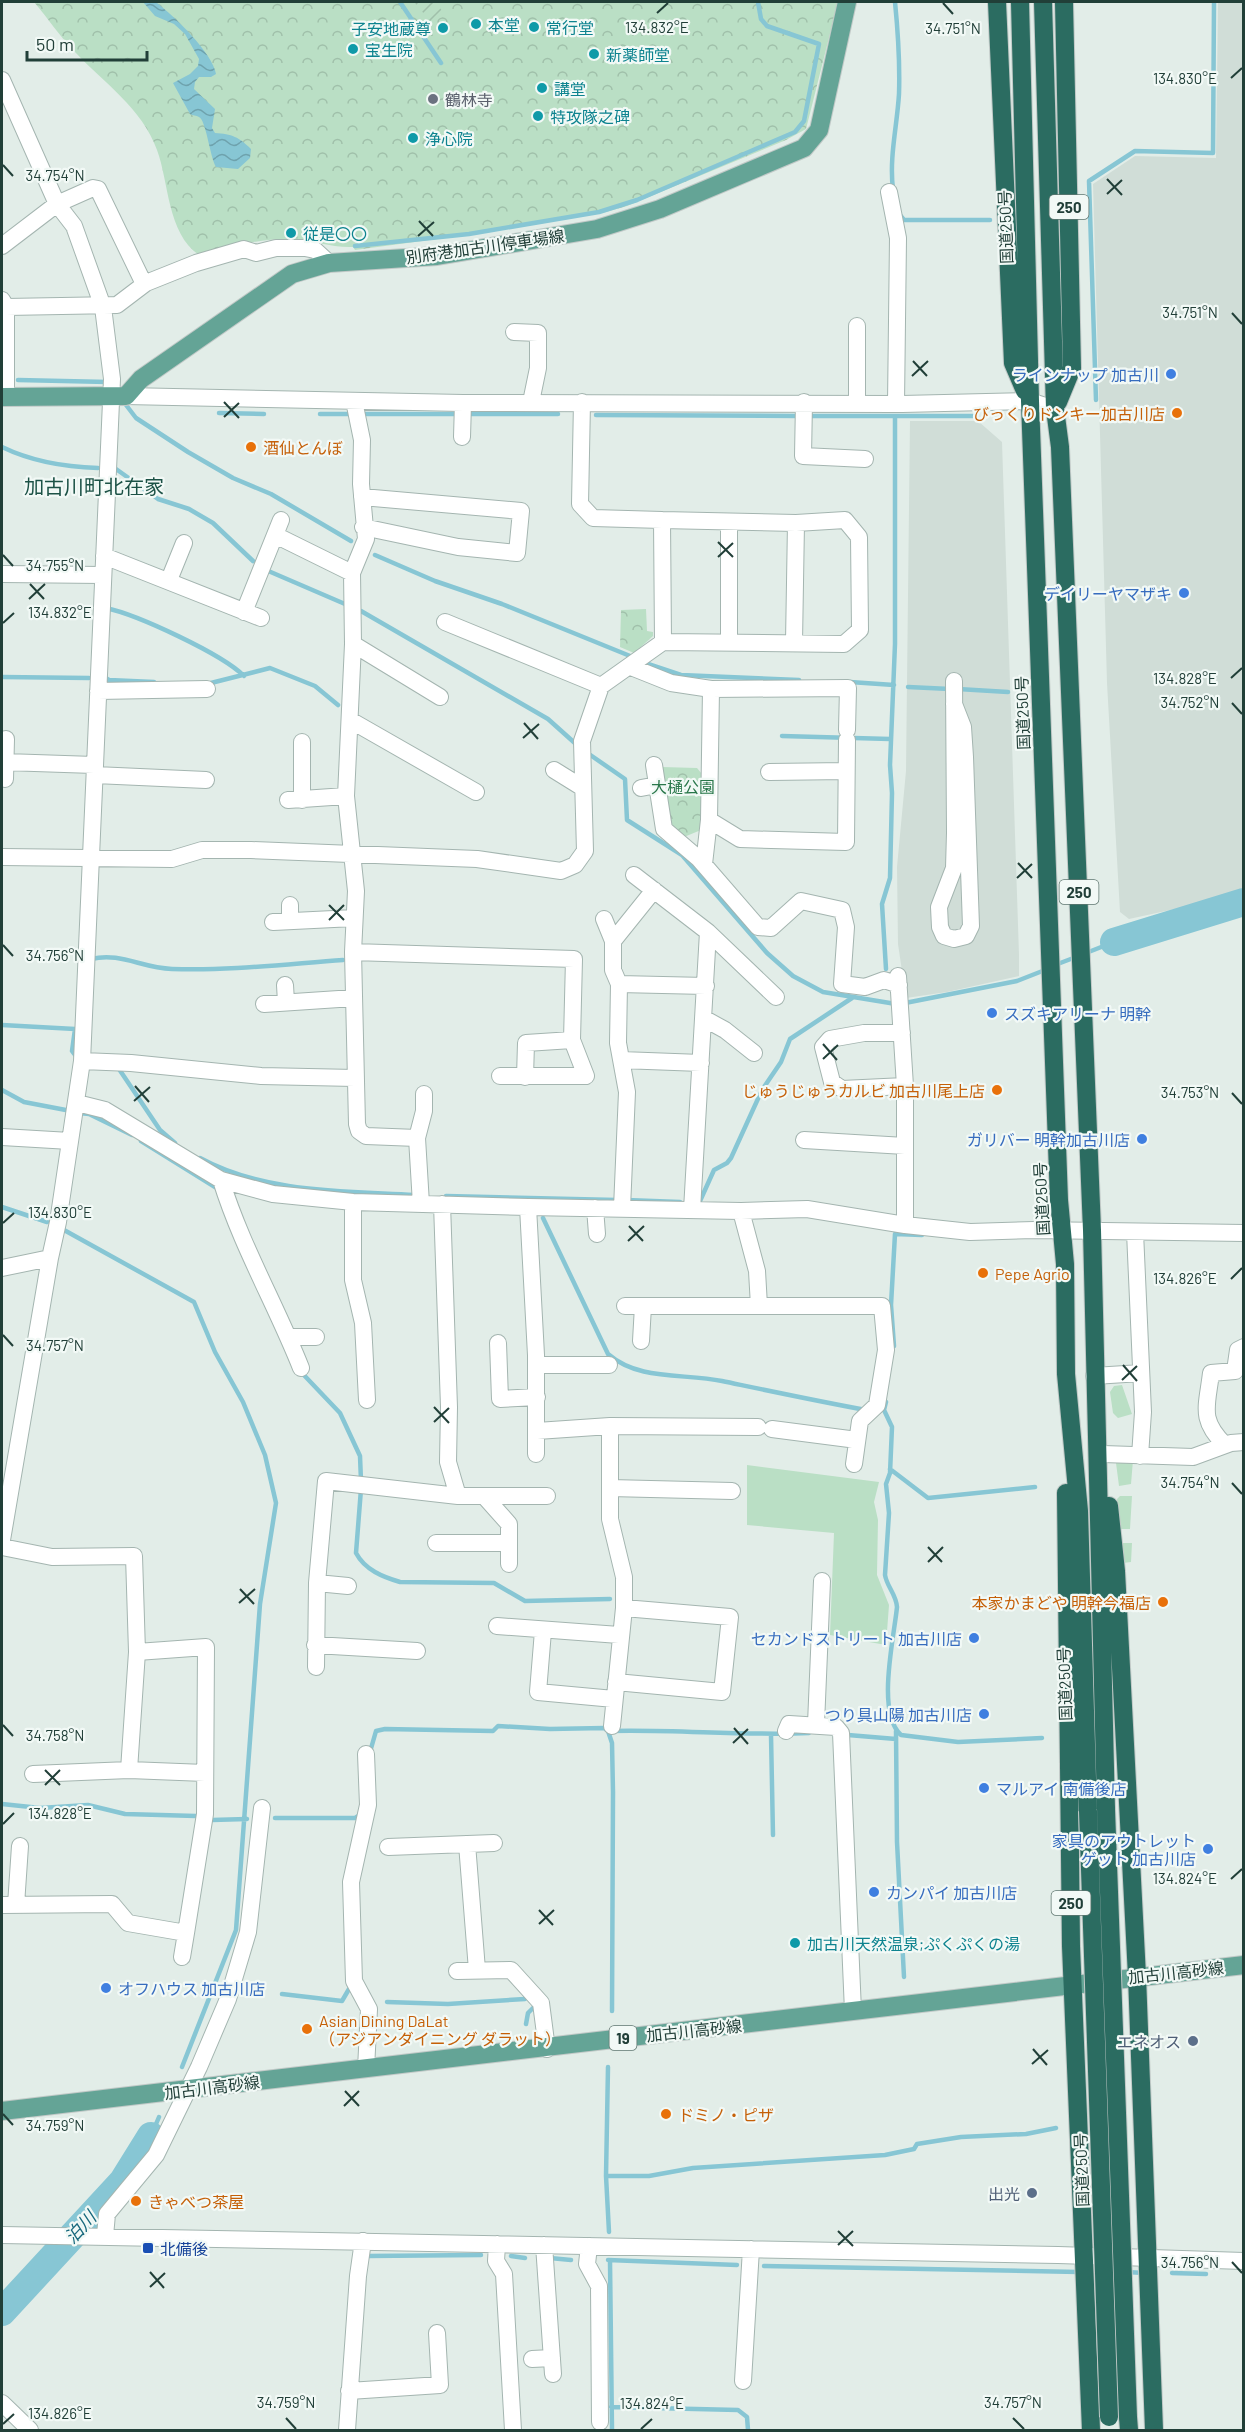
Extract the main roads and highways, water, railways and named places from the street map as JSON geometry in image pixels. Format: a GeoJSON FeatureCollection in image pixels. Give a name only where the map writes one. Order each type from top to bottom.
{"type":"FeatureCollection","features":[{"type":"Feature","properties":{"kind":"highway","name":"250"},"geometry":{"type":"LineString","coordinates":[[997,2],[1013,363],[1030,401]]}},
{"type":"Feature","properties":{"kind":"highway","name":"国道250号"},"geometry":{"type":"LineString","coordinates":[[1020,2],[1030,401],[1066,1374],[1079,1511],[1109,2424]]}},
{"type":"Feature","properties":{"kind":"highway","name":"250"},"geometry":{"type":"LineString","coordinates":[[1043,2],[1055,409],[1060,447],[1071,683],[1092,1230],[1106,1809],[1129,2424]]}},
{"type":"Feature","properties":{"kind":"highway","name":"250"},"geometry":{"type":"LineString","coordinates":[[1055,409],[1072,368],[1064,2]]}},
{"type":"Feature","properties":{"kind":"highway","name":"250"},"geometry":{"type":"LineString","coordinates":[[1066,1374],[1073,1987],[1082,2255],[1091,2430]]}},
{"type":"Feature","properties":{"kind":"highway","name":"250"},"geometry":{"type":"LineString","coordinates":[[1094,1376],[1116,1571],[1137,1976],[1154,2430]]}},
{"type":"Feature","properties":{"kind":"main road","name":"別府港加古川停車場線"},"geometry":{"type":"LineString","coordinates":[[4,397],[118,396],[264,291],[292,274],[329,263],[437,256],[597,230],[660,209],[804,147],[819,129],[848,2]]}},
{"type":"Feature","properties":{"kind":"main road","name":"加古川高砂線"},"geometry":{"type":"LineString","coordinates":[[2,2112],[1244,1965]]}},
{"type":"Feature","properties":{"kind":"water"},"geometry":{"type":"Polygon","coordinates":[[[143,2],[155,2],[164,9],[182,25],[208,56],[216,74],[211,77],[199,77],[194,89],[215,109],[212,128],[215,133],[235,137],[251,149],[250,158],[238,169],[216,167],[201,120],[198,116],[190,114],[173,83],[190,74],[198,66],[199,59],[185,34],[174,24],[155,16],[143,2]]]}},
{"type":"Feature","properties":{"kind":"waterway"},"geometry":{"type":"LineString","coordinates":[[400,2],[441,63]]}},
{"type":"Feature","properties":{"kind":"waterway"},"geometry":{"type":"LineString","coordinates":[[355,246],[469,234],[599,212],[637,200],[795,132],[804,121],[819,44],[767,26],[761,19],[758,2]]}},
{"type":"Feature","properties":{"kind":"waterway"},"geometry":{"type":"LineString","coordinates":[[893,190],[893,154],[899,82],[895,2]]}},
{"type":"Feature","properties":{"kind":"waterway"},"geometry":{"type":"LineString","coordinates":[[1096,400],[1089,181],[1135,151],[1213,153],[1214,2]]}},
{"type":"Feature","properties":{"kind":"waterway"},"geometry":{"type":"LineString","coordinates":[[900,215],[904,220],[990,220]]}},
{"type":"Feature","properties":{"kind":"waterway"},"geometry":{"type":"LineString","coordinates":[[18,380],[108,382]]}},
{"type":"Feature","properties":{"kind":"waterway"},"geometry":{"type":"LineString","coordinates":[[123,401],[136,418],[188,452],[233,478],[271,494],[351,541]]}},
{"type":"Feature","properties":{"kind":"waterway"},"geometry":{"type":"LineString","coordinates":[[219,413],[264,414]]}},
{"type":"Feature","properties":{"kind":"waterway"},"geometry":{"type":"LineString","coordinates":[[320,414],[558,414]]}},
{"type":"Feature","properties":{"kind":"waterway"},"geometry":{"type":"LineString","coordinates":[[596,415],[799,416]]}},
{"type":"Feature","properties":{"kind":"waterway"},"geometry":{"type":"LineString","coordinates":[[808,416],[973,416]]}},
{"type":"Feature","properties":{"kind":"waterway"},"geometry":{"type":"LineString","coordinates":[[886,969],[882,904],[890,878],[892,793],[890,765],[895,644],[895,416]]}},
{"type":"Feature","properties":{"kind":"waterway"},"geometry":{"type":"LineString","coordinates":[[2,447],[49,463],[98,468]]}},
{"type":"Feature","properties":{"kind":"waterway"},"geometry":{"type":"LineString","coordinates":[[116,469],[158,499],[189,509],[213,523],[253,561]]}},
{"type":"Feature","properties":{"kind":"waterway"},"geometry":{"type":"LineString","coordinates":[[375,555],[435,581],[502,604],[635,658]]}},
{"type":"Feature","properties":{"kind":"waterway"},"geometry":{"type":"LineString","coordinates":[[266,570],[345,604]]}},
{"type":"Feature","properties":{"kind":"waterway"},"geometry":{"type":"LineString","coordinates":[[106,608],[138,618],[179,636],[218,657],[244,676]]}},
{"type":"Feature","properties":{"kind":"waterway"},"geometry":{"type":"LineString","coordinates":[[361,611],[548,719],[577,745]]}},
{"type":"Feature","properties":{"kind":"waterway"},"geometry":{"type":"LineString","coordinates":[[642,662],[681,675],[799,680]]}},
{"type":"Feature","properties":{"kind":"waterway"},"geometry":{"type":"LineString","coordinates":[[207,684],[270,668],[315,686],[338,705]]}},
{"type":"Feature","properties":{"kind":"waterway"},"geometry":{"type":"LineString","coordinates":[[2,677],[89,678]]}},
{"type":"Feature","properties":{"kind":"waterway"},"geometry":{"type":"LineString","coordinates":[[104,677],[109,680],[154,682]]}},
{"type":"Feature","properties":{"kind":"waterway"},"geometry":{"type":"LineString","coordinates":[[850,682],[894,685]]}},
{"type":"Feature","properties":{"kind":"waterway"},"geometry":{"type":"LineString","coordinates":[[908,687],[950,689]]}},
{"type":"Feature","properties":{"kind":"waterway"},"geometry":{"type":"LineString","coordinates":[[958,689],[1008,692]]}},
{"type":"Feature","properties":{"kind":"waterway"},"geometry":{"type":"LineString","coordinates":[[782,736],[890,739]]}},
{"type":"Feature","properties":{"kind":"waterway"},"geometry":{"type":"LineString","coordinates":[[586,752],[625,779],[627,820],[682,855],[767,953],[793,976],[823,992],[896,1004]]}},
{"type":"Feature","properties":{"kind":"waterway"},"geometry":{"type":"LineString","coordinates":[[1114,942],[1244,902]]}},
{"type":"Feature","properties":{"kind":"waterway"},"geometry":{"type":"LineString","coordinates":[[1086,953],[1114,942]]}},
{"type":"Feature","properties":{"kind":"waterway"},"geometry":{"type":"LineString","coordinates":[[91,959],[112,957],[172,969],[258,967],[343,960]]}},
{"type":"Feature","properties":{"kind":"waterway"},"geometry":{"type":"LineString","coordinates":[[1055,965],[1076,957]]}},
{"type":"Feature","properties":{"kind":"waterway"},"geometry":{"type":"LineString","coordinates":[[905,1003],[1017,981],[1045,970]]}},
{"type":"Feature","properties":{"kind":"waterway"},"geometry":{"type":"LineString","coordinates":[[700,1201],[714,1170],[731,1158],[762,1090],[781,1062],[790,1039],[852,998]]}},
{"type":"Feature","properties":{"kind":"waterway"},"geometry":{"type":"LineString","coordinates":[[2,1025],[75,1029],[72,1051],[75,1055]]}},
{"type":"Feature","properties":{"kind":"waterway"},"geometry":{"type":"LineString","coordinates":[[119,1069],[160,1130],[175,1143]]}},
{"type":"Feature","properties":{"kind":"waterway"},"geometry":{"type":"LineString","coordinates":[[2,1090],[24,1102],[71,1111]]}},
{"type":"Feature","properties":{"kind":"waterway"},"geometry":{"type":"LineString","coordinates":[[79,1113],[89,1114],[132,1135]]}},
{"type":"Feature","properties":{"kind":"waterway"},"geometry":{"type":"LineString","coordinates":[[141,1141],[215,1187]]}},
{"type":"Feature","properties":{"kind":"waterway"},"geometry":{"type":"LineString","coordinates":[[200,1158],[250,1178],[277,1184],[332,1191],[414,1195]]}},
{"type":"Feature","properties":{"kind":"waterway"},"geometry":{"type":"LineString","coordinates":[[446,1196],[617,1200]]}},
{"type":"Feature","properties":{"kind":"waterway"},"geometry":{"type":"LineString","coordinates":[[626,1200],[680,1202]]}},
{"type":"Feature","properties":{"kind":"waterway"},"geometry":{"type":"LineString","coordinates":[[2,1207],[47,1222]]}},
{"type":"Feature","properties":{"kind":"waterway"},"geometry":{"type":"LineString","coordinates":[[543,1218],[608,1354],[620,1363],[662,1375],[722,1381],[866,1410]]}},
{"type":"Feature","properties":{"kind":"waterway"},"geometry":{"type":"LineString","coordinates":[[64,1230],[194,1302],[215,1352],[243,1402],[265,1455],[276,1503],[260,1604],[236,1930],[182,2067]]}},
{"type":"Feature","properties":{"kind":"waterway"},"geometry":{"type":"LineString","coordinates":[[894,1346],[891,1305],[895,1234],[922,1235]]}},
{"type":"Feature","properties":{"kind":"waterway"},"geometry":{"type":"LineString","coordinates":[[301,1372],[340,1413],[360,1456],[361,1481]]}},
{"type":"Feature","properties":{"kind":"waterway"},"geometry":{"type":"LineString","coordinates":[[886,1402],[884,1410],[892,1427],[890,1473],[886,1484],[889,1513],[885,1575],[897,1607],[888,1674],[889,1710],[894,1724],[901,1735],[958,1742],[1042,1738]]}},
{"type":"Feature","properties":{"kind":"waterway"},"geometry":{"type":"LineString","coordinates":[[890,1469],[928,1498],[1035,1487]]}},
{"type":"Feature","properties":{"kind":"waterway"},"geometry":{"type":"LineString","coordinates":[[361,1489],[356,1553],[364,1564],[381,1575],[400,1582],[494,1583],[525,1601],[610,1599]]}},
{"type":"Feature","properties":{"kind":"waterway"},"geometry":{"type":"LineString","coordinates":[[370,1752],[376,1731],[385,1729],[493,1731],[498,1726],[550,1729],[604,1728],[608,1731],[809,1733]]}},
{"type":"Feature","properties":{"kind":"waterway"},"geometry":{"type":"LineString","coordinates":[[608,1731],[612,1743],[613,1792],[612,2011]]}},
{"type":"Feature","properties":{"kind":"waterway"},"geometry":{"type":"LineString","coordinates":[[896,1731],[897,1842],[904,1977]]}},
{"type":"Feature","properties":{"kind":"waterway"},"geometry":{"type":"LineString","coordinates":[[771,1735],[773,1835]]}},
{"type":"Feature","properties":{"kind":"waterway"},"geometry":{"type":"LineString","coordinates":[[848,1735],[896,1739]]}},
{"type":"Feature","properties":{"kind":"waterway"},"geometry":{"type":"LineString","coordinates":[[2,1804],[40,1808],[88,1805],[125,1814],[196,1816]]}},
{"type":"Feature","properties":{"kind":"waterway"},"geometry":{"type":"LineString","coordinates":[[275,1818],[355,1818],[360,1815]]}},
{"type":"Feature","properties":{"kind":"waterway"},"geometry":{"type":"LineString","coordinates":[[212,1820],[247,1819]]}},
{"type":"Feature","properties":{"kind":"waterway"},"geometry":{"type":"LineString","coordinates":[[282,1994],[342,2001],[349,1989]]}},
{"type":"Feature","properties":{"kind":"waterway"},"geometry":{"type":"LineString","coordinates":[[387,2002],[448,2004],[525,1999]]}},
{"type":"Feature","properties":{"kind":"waterway"},"geometry":{"type":"LineString","coordinates":[[526,2024],[528,2013],[535,2006]]}},
{"type":"Feature","properties":{"kind":"waterway"},"geometry":{"type":"LineString","coordinates":[[608,2067],[606,2176],[609,2232]]}},
{"type":"Feature","properties":{"kind":"waterway"},"geometry":{"type":"LineString","coordinates":[[151,2136],[159,2117]]}},
{"type":"Feature","properties":{"kind":"waterway"},"geometry":{"type":"LineString","coordinates":[[606,2176],[649,2176],[693,2168],[885,2155],[914,2149],[917,2144],[961,2137],[1026,2134],[1056,2128]]}},
{"type":"Feature","properties":{"kind":"waterway","name":"泊川"},"geometry":{"type":"LineString","coordinates":[[2,2312],[123,2181],[151,2136]]}},
{"type":"Feature","properties":{"kind":"waterway"},"geometry":{"type":"LineString","coordinates":[[367,2256],[481,2255]]}},
{"type":"Feature","properties":{"kind":"waterway"},"geometry":{"type":"LineString","coordinates":[[511,2256],[525,2258]]}},
{"type":"Feature","properties":{"kind":"waterway"},"geometry":{"type":"LineString","coordinates":[[550,2258],[571,2260]]}},
{"type":"Feature","properties":{"kind":"waterway"},"geometry":{"type":"LineString","coordinates":[[608,2260],[737,2265]]}},
{"type":"Feature","properties":{"kind":"waterway"},"geometry":{"type":"LineString","coordinates":[[610,2261],[612,2430]]}},
{"type":"Feature","properties":{"kind":"waterway"},"geometry":{"type":"LineString","coordinates":[[764,2266],[1079,2272]]}},
{"type":"Feature","properties":{"kind":"waterway"},"geometry":{"type":"LineString","coordinates":[[1126,2272],[1145,2273]]}},
{"type":"Feature","properties":{"kind":"waterway"},"geometry":{"type":"LineString","coordinates":[[1172,2273],[1206,2274]]}},
{"type":"Feature","properties":{"kind":"waterway"},"geometry":{"type":"LineString","coordinates":[[611,2407],[738,2410],[747,2417],[748,2430]]}},
{"type":"Feature","properties":{"kind":"place","name":"本堂"},"geometry":{"type":"Point","coordinates":[476,24]}},
{"type":"Feature","properties":{"kind":"place","name":"常行堂"},"geometry":{"type":"Point","coordinates":[534,27]}},
{"type":"Feature","properties":{"kind":"place","name":"子安地蔵尊"},"geometry":{"type":"Point","coordinates":[443,28]}},
{"type":"Feature","properties":{"kind":"place","name":"宝生院"},"geometry":{"type":"Point","coordinates":[353,49]}},
{"type":"Feature","properties":{"kind":"place","name":"新薬師堂"},"geometry":{"type":"Point","coordinates":[594,54]}},
{"type":"Feature","properties":{"kind":"place","name":"講堂"},"geometry":{"type":"Point","coordinates":[542,88]}},
{"type":"Feature","properties":{"kind":"place","name":"鶴林寺"},"geometry":{"type":"Point","coordinates":[433,99]}},
{"type":"Feature","properties":{"kind":"place","name":"特攻隊之碑"},"geometry":{"type":"Point","coordinates":[538,116]}},
{"type":"Feature","properties":{"kind":"place","name":"浄心院"},"geometry":{"type":"Point","coordinates":[413,138]}},
{"type":"Feature","properties":{"kind":"place","name":"従是〇〇"},"geometry":{"type":"Point","coordinates":[291,233]}},
{"type":"Feature","properties":{"kind":"place","name":"ラインナップ 加古川"},"geometry":{"type":"Point","coordinates":[1171,374]}},
{"type":"Feature","properties":{"kind":"place","name":"びっくりドンキー加古川店"},"geometry":{"type":"Point","coordinates":[1177,413]}},
{"type":"Feature","properties":{"kind":"place","name":"酒仙とんぼ"},"geometry":{"type":"Point","coordinates":[251,447]}},
{"type":"Feature","properties":{"kind":"place","name":"デイリーヤマザキ"},"geometry":{"type":"Point","coordinates":[1184,593]}},
{"type":"Feature","properties":{"kind":"place","name":"スズキアリーナ 明幹"},"geometry":{"type":"Point","coordinates":[992,1013]}},
{"type":"Feature","properties":{"kind":"place","name":"じゅうじゅうカルビ 加古川尾上店"},"geometry":{"type":"Point","coordinates":[997,1090]}},
{"type":"Feature","properties":{"kind":"place","name":"ガリバー 明幹加古川店"},"geometry":{"type":"Point","coordinates":[1142,1139]}},
{"type":"Feature","properties":{"kind":"place","name":"Pepe Agrio"},"geometry":{"type":"Point","coordinates":[983,1273]}},
{"type":"Feature","properties":{"kind":"place","name":"本家かまどや 明幹今福店"},"geometry":{"type":"Point","coordinates":[1163,1602]}},
{"type":"Feature","properties":{"kind":"place","name":"セカンドストリート 加古川店"},"geometry":{"type":"Point","coordinates":[974,1638]}},
{"type":"Feature","properties":{"kind":"place","name":"つり具山陽 加古川店"},"geometry":{"type":"Point","coordinates":[984,1714]}},
{"type":"Feature","properties":{"kind":"place","name":"マルアイ 南備後店"},"geometry":{"type":"Point","coordinates":[984,1788]}},
{"type":"Feature","properties":{"kind":"place","name":"家具のアウトレット ゲット 加古川店"},"geometry":{"type":"Point","coordinates":[1208,1849]}},
{"type":"Feature","properties":{"kind":"place","name":"カンパイ 加古川店"},"geometry":{"type":"Point","coordinates":[874,1892]}},
{"type":"Feature","properties":{"kind":"place","name":"加古川天然温泉;ぷくぷくの湯"},"geometry":{"type":"Point","coordinates":[795,1943]}},
{"type":"Feature","properties":{"kind":"place","name":"オフハウス 加古川店"},"geometry":{"type":"Point","coordinates":[106,1988]}},
{"type":"Feature","properties":{"kind":"place","name":"Asian Dining DaLat （アジアンダイニング ダラット）"},"geometry":{"type":"Point","coordinates":[307,2029]}},
{"type":"Feature","properties":{"kind":"place","name":"エネオス"},"geometry":{"type":"Point","coordinates":[1193,2041]}},
{"type":"Feature","properties":{"kind":"place","name":"ドミノ・ピザ"},"geometry":{"type":"Point","coordinates":[666,2114]}},
{"type":"Feature","properties":{"kind":"place","name":"出光"},"geometry":{"type":"Point","coordinates":[1032,2193]}},
{"type":"Feature","properties":{"kind":"place","name":"きゃべつ茶屋"},"geometry":{"type":"Point","coordinates":[136,2201]}},
{"type":"Feature","properties":{"kind":"place","name":"北備後"},"geometry":{"type":"Point","coordinates":[148,2248]}},
{"type":"Feature","properties":{"kind":"district","name":"加古川町北在家"},"geometry":{"type":"Point","coordinates":[94,486]}},
{"type":"Feature","properties":{"kind":"park label","name":"大樋公園"},"geometry":{"type":"Point","coordinates":[683,786]}}]}
